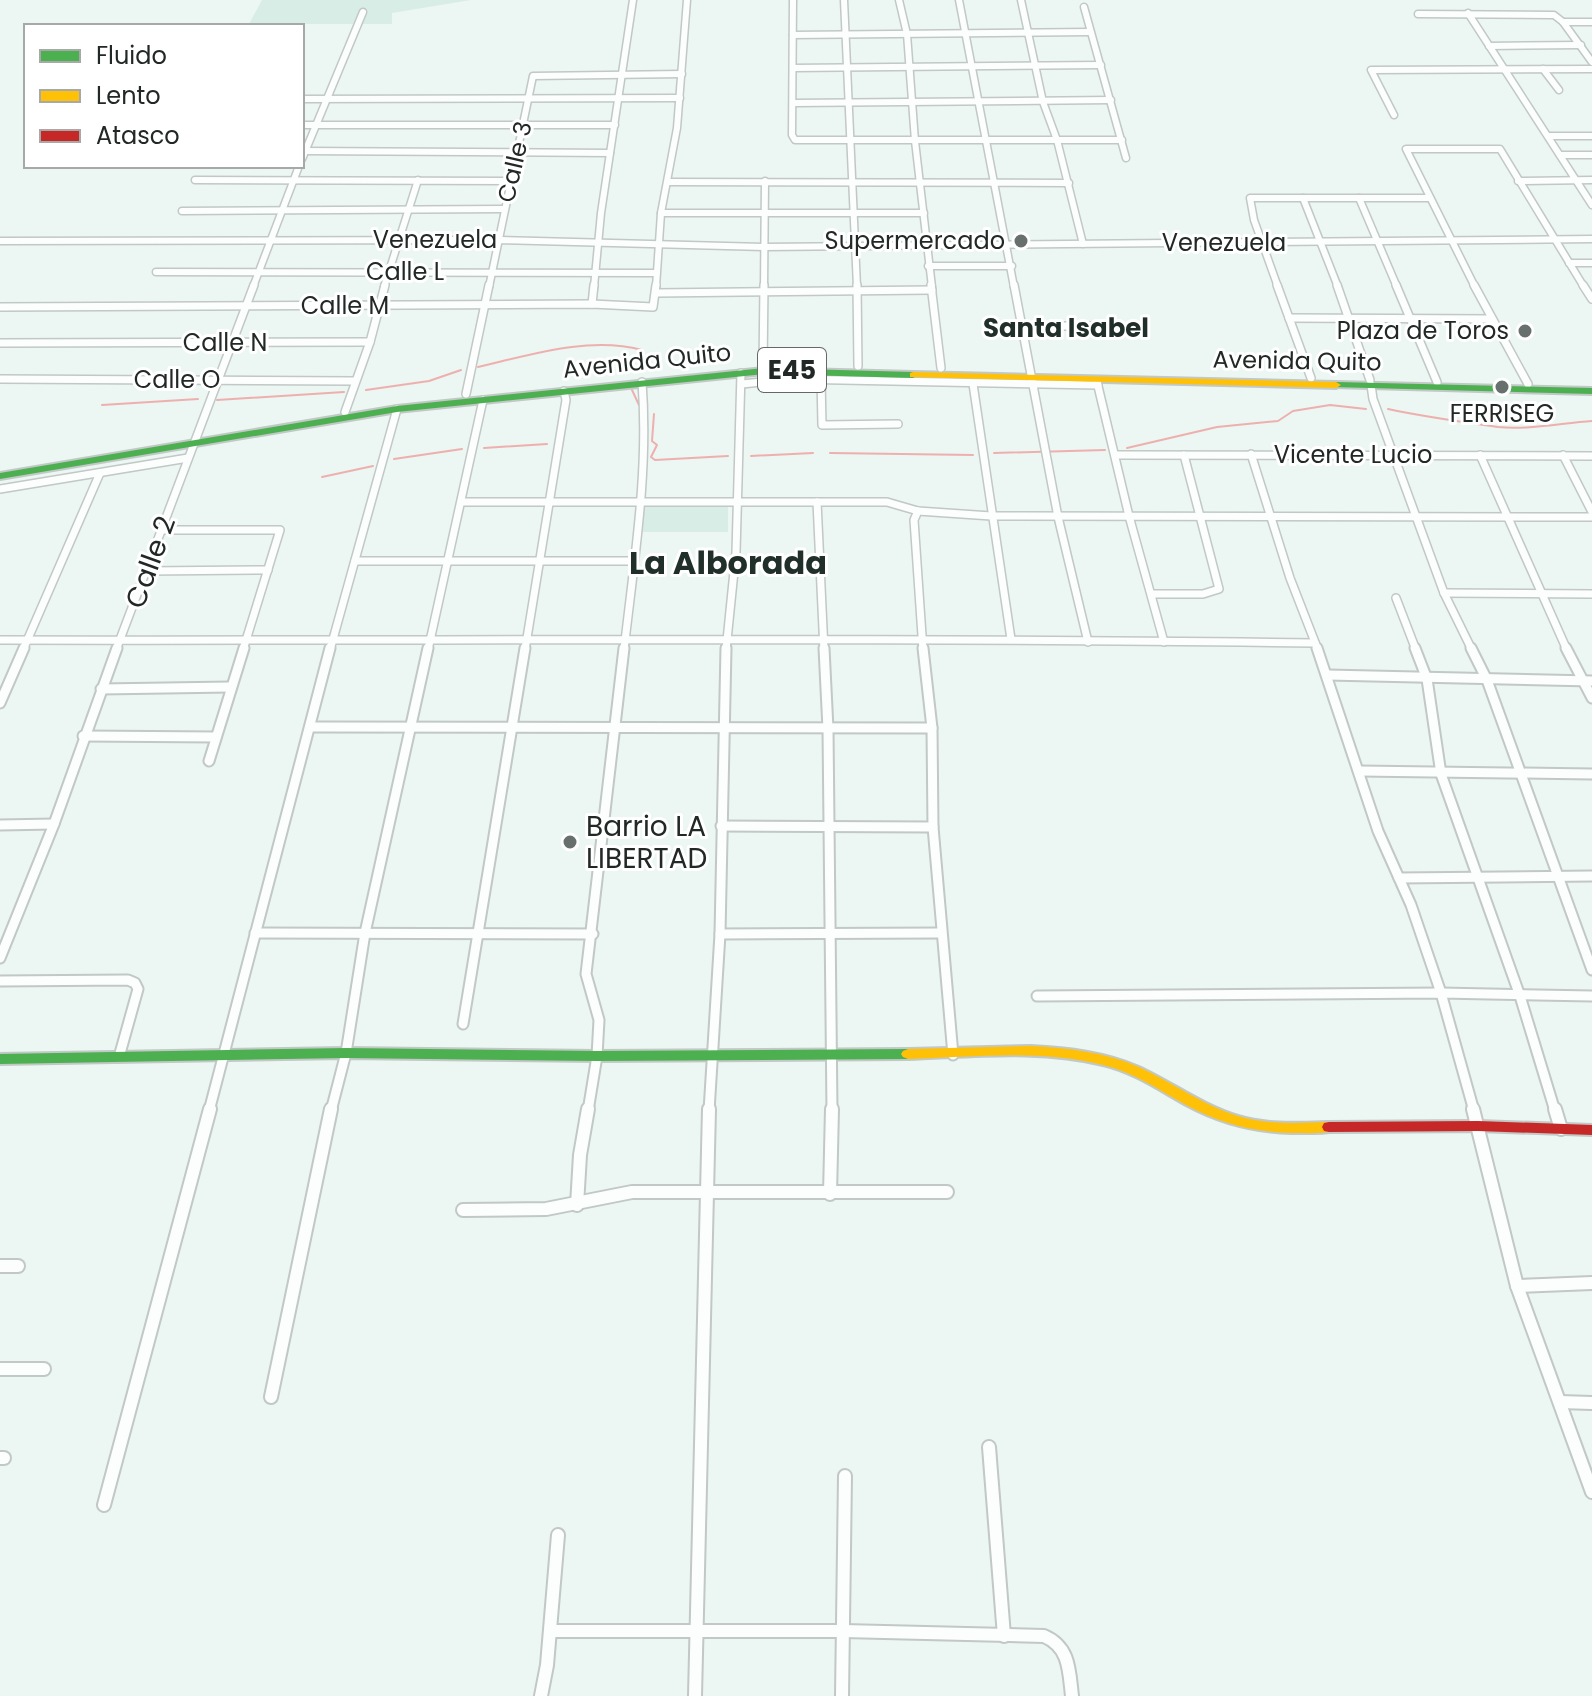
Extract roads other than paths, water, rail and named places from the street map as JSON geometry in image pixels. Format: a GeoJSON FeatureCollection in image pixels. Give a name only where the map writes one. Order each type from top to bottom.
{"type":"FeatureCollection","features":[{"type":"Feature","properties":{"kind":"main road","name":"Avenida Quito"},"geometry":{"type":"LineString","coordinates":[[0,473],[345,412],[466,394],[763,367],[941,368],[1034,378],[1311,378],[1592,388]]}},
{"type":"Feature","properties":{"kind":"main road","name":"Avenida Quito"},"geometry":{"type":"LineString","coordinates":[[194,440],[397,409],[642,382],[742,379],[795,370],[1097,382],[1437,382],[1592,388]]}},
{"type":"Feature","properties":{"kind":"main road"},"geometry":{"type":"LineString","coordinates":[[0,1059],[222,1053],[597,1056],[1042,1053],[1103,1060],[1152,1077],[1195,1105],[1221,1116],[1276,1128],[1478,1126],[1592,1130]]}},
{"type":"Feature","properties":{"kind":"street"},"geometry":{"type":"LineString","coordinates":[[592,304],[633,0]]}},
{"type":"Feature","properties":{"kind":"street"},"geometry":{"type":"LineString","coordinates":[[687,0],[680,98],[661,213],[655,273],[657,293],[932,290]]}},
{"type":"Feature","properties":{"kind":"street"},"geometry":{"type":"LineString","coordinates":[[793,0],[792,135],[795,140],[1122,140]]}},
{"type":"Feature","properties":{"kind":"street"},"geometry":{"type":"LineString","coordinates":[[844,0],[856,247],[858,366]]}},
{"type":"Feature","properties":{"kind":"street"},"geometry":{"type":"LineString","coordinates":[[899,0],[907,34],[915,141],[941,368]]}},
{"type":"Feature","properties":{"kind":"street"},"geometry":{"type":"LineString","coordinates":[[959,0],[1034,378],[1058,517],[1088,642]]}},
{"type":"Feature","properties":{"kind":"street"},"geometry":{"type":"LineString","coordinates":[[1021,0],[1043,102],[1057,140],[1083,244]]}},
{"type":"Feature","properties":{"kind":"street"},"geometry":{"type":"LineString","coordinates":[[1084,7],[1126,158]]}},
{"type":"Feature","properties":{"kind":"street"},"geometry":{"type":"LineString","coordinates":[[363,12],[304,151],[610,153]]}},
{"type":"Feature","properties":{"kind":"street"},"geometry":{"type":"LineString","coordinates":[[1468,13],[1592,205]]}},
{"type":"Feature","properties":{"kind":"street"},"geometry":{"type":"LineString","coordinates":[[1418,14],[1554,15],[1563,22],[1592,62]]}},
{"type":"Feature","properties":{"kind":"street"},"geometry":{"type":"LineString","coordinates":[[1563,22],[1592,22]]}},
{"type":"Feature","properties":{"kind":"street"},"geometry":{"type":"LineString","coordinates":[[793,35],[1090,32]]}},
{"type":"Feature","properties":{"kind":"street"},"geometry":{"type":"LineString","coordinates":[[1489,46],[1581,45]]}},
{"type":"Feature","properties":{"kind":"street"},"geometry":{"type":"LineString","coordinates":[[793,68],[1101,65]]}},
{"type":"Feature","properties":{"kind":"street"},"geometry":{"type":"LineString","coordinates":[[1543,69],[1559,90]]}},
{"type":"Feature","properties":{"kind":"street"},"geometry":{"type":"LineString","coordinates":[[1394,115],[1371,70],[1592,69]]}},
{"type":"Feature","properties":{"kind":"street","name":"Calle 3"},"geometry":{"type":"LineString","coordinates":[[466,394],[533,76],[682,74]]}},
{"type":"Feature","properties":{"kind":"street"},"geometry":{"type":"LineString","coordinates":[[304,99],[680,98]]}},
{"type":"Feature","properties":{"kind":"street"},"geometry":{"type":"LineString","coordinates":[[794,103],[1111,100]]}},
{"type":"Feature","properties":{"kind":"street"},"geometry":{"type":"LineString","coordinates":[[304,125],[615,125]]}},
{"type":"Feature","properties":{"kind":"street"},"geometry":{"type":"LineString","coordinates":[[1548,136],[1592,136]]}},
{"type":"Feature","properties":{"kind":"street"},"geometry":{"type":"LineString","coordinates":[[1528,384],[1490,319],[1406,149],[1500,149],[1592,299]]}},
{"type":"Feature","properties":{"kind":"street"},"geometry":{"type":"LineString","coordinates":[[1560,155],[1592,155]]}},
{"type":"Feature","properties":{"kind":"street","name":"Calle 2"},"geometry":{"type":"LineString","coordinates":[[0,958],[5,933],[54,824],[83,736],[298,168]]}},
{"type":"Feature","properties":{"kind":"street"},"geometry":{"type":"LineString","coordinates":[[195,180],[511,181]]}},
{"type":"Feature","properties":{"kind":"street"},"geometry":{"type":"LineString","coordinates":[[345,412],[370,342],[388,272],[418,180]]}},
{"type":"Feature","properties":{"kind":"street"},"geometry":{"type":"LineString","coordinates":[[1518,181],[1592,180]]}},
{"type":"Feature","properties":{"kind":"street"},"geometry":{"type":"LineString","coordinates":[[763,367],[765,181]]}},
{"type":"Feature","properties":{"kind":"street"},"geometry":{"type":"LineString","coordinates":[[668,182],[1069,183]]}},
{"type":"Feature","properties":{"kind":"street"},"geometry":{"type":"LineString","coordinates":[[1311,378],[1254,220],[1250,198],[1430,198]]}},
{"type":"Feature","properties":{"kind":"street"},"geometry":{"type":"LineString","coordinates":[[1303,198],[1351,319],[1373,399],[1444,593],[1487,680],[1592,970]]}},
{"type":"Feature","properties":{"kind":"street"},"geometry":{"type":"LineString","coordinates":[[1359,198],[1437,382]]}},
{"type":"Feature","properties":{"kind":"street"},"geometry":{"type":"LineString","coordinates":[[182,211],[503,209]]}},
{"type":"Feature","properties":{"kind":"street"},"geometry":{"type":"LineString","coordinates":[[661,213],[924,213]]}},
{"type":"Feature","properties":{"kind":"street","name":"Venezuela"},"geometry":{"type":"LineString","coordinates":[[0,241],[499,240],[856,247],[1592,239]]}},
{"type":"Feature","properties":{"kind":"street"},"geometry":{"type":"LineString","coordinates":[[1569,263],[1592,263]]}},
{"type":"Feature","properties":{"kind":"street"},"geometry":{"type":"LineString","coordinates":[[928,266],[1012,266]]}},
{"type":"Feature","properties":{"kind":"street","name":"Calle L"},"geometry":{"type":"LineString","coordinates":[[156,272],[655,273]]}},
{"type":"Feature","properties":{"kind":"street","name":"Calle M"},"geometry":{"type":"LineString","coordinates":[[0,307],[592,304],[653,307],[657,293]]}},
{"type":"Feature","properties":{"kind":"street"},"geometry":{"type":"LineString","coordinates":[[1289,318],[1490,319]]}},
{"type":"Feature","properties":{"kind":"street"},"geometry":{"type":"LineString","coordinates":[[1024,326],[1116,326]]}},
{"type":"Feature","properties":{"kind":"street","name":"Calle N"},"geometry":{"type":"LineString","coordinates":[[0,343],[370,342]]}},
{"type":"Feature","properties":{"kind":"street"},"geometry":{"type":"LineString","coordinates":[[695,1696],[710,1055],[720,934],[726,642],[738,503],[742,379],[973,384],[1034,378]]}},
{"type":"Feature","properties":{"kind":"street","name":"Calle O"},"geometry":{"type":"LineString","coordinates":[[0,379],[355,381]]}},
{"type":"Feature","properties":{"kind":"street"},"geometry":{"type":"LineString","coordinates":[[821,379],[822,425],[898,424]]}},
{"type":"Feature","properties":{"kind":"street"},"geometry":{"type":"LineString","coordinates":[[577,1205],[580,1155],[597,1056],[599,1020],[586,974],[593,934],[640,502],[645,420],[642,382]]}},
{"type":"Feature","properties":{"kind":"street"},"geometry":{"type":"LineString","coordinates":[[1097,382],[1129,516],[1164,642]]}},
{"type":"Feature","properties":{"kind":"street"},"geometry":{"type":"LineString","coordinates":[[973,384],[1011,639]]}},
{"type":"Feature","properties":{"kind":"street"},"geometry":{"type":"LineString","coordinates":[[463,1024],[566,400],[564,391]]}},
{"type":"Feature","properties":{"kind":"street"},"geometry":{"type":"LineString","coordinates":[[271,1397],[339,1071],[346,1053],[365,933],[483,400]]}},
{"type":"Feature","properties":{"kind":"street"},"geometry":{"type":"LineString","coordinates":[[104,1505],[222,1053],[312,727],[332,640],[397,409]]}},
{"type":"Feature","properties":{"kind":"street"},"geometry":{"type":"LineString","coordinates":[[1251,454],[1290,578],[1328,675],[1378,831],[1411,905],[1441,993],[1478,1126],[1517,1286],[1592,1492]]}},
{"type":"Feature","properties":{"kind":"street","name":"Vicente Lucio"},"geometry":{"type":"LineString","coordinates":[[1115,455],[1592,456]]}},
{"type":"Feature","properties":{"kind":"street"},"geometry":{"type":"LineString","coordinates":[[1152,594],[1203,594],[1219,589],[1184,455]]}},
{"type":"Feature","properties":{"kind":"street"},"geometry":{"type":"LineString","coordinates":[[1480,455],[1540,592],[1588,681],[1592,698]]}},
{"type":"Feature","properties":{"kind":"street"},"geometry":{"type":"LineString","coordinates":[[461,502],[887,502],[918,511],[1058,517],[1592,514],[1563,455]]}},
{"type":"Feature","properties":{"kind":"street"},"geometry":{"type":"LineString","coordinates":[[0,489],[188,458]]}},
{"type":"Feature","properties":{"kind":"street"},"geometry":{"type":"LineString","coordinates":[[0,703],[100,473]]}},
{"type":"Feature","properties":{"kind":"street"},"geometry":{"type":"LineString","coordinates":[[817,502],[828,729],[833,1055],[830,1194]]}},
{"type":"Feature","properties":{"kind":"street"},"geometry":{"type":"LineString","coordinates":[[918,511],[914,520],[932,728],[933,827],[953,1055]]}},
{"type":"Feature","properties":{"kind":"street"},"geometry":{"type":"LineString","coordinates":[[162,530],[280,530],[209,761]]}},
{"type":"Feature","properties":{"kind":"street"},"geometry":{"type":"LineString","coordinates":[[355,561],[632,561]]}},
{"type":"Feature","properties":{"kind":"street"},"geometry":{"type":"LineString","coordinates":[[147,571],[268,570]]}},
{"type":"Feature","properties":{"kind":"street"},"geometry":{"type":"LineString","coordinates":[[1444,593],[1592,594]]}},
{"type":"Feature","properties":{"kind":"street"},"geometry":{"type":"LineString","coordinates":[[1396,598],[1427,679],[1441,774],[1520,996],[1561,1129]]}},
{"type":"Feature","properties":{"kind":"street"},"geometry":{"type":"LineString","coordinates":[[0,640],[726,642],[1011,639],[1315,643]]}},
{"type":"Feature","properties":{"kind":"street"},"geometry":{"type":"LineString","coordinates":[[1328,675],[1588,681]]}},
{"type":"Feature","properties":{"kind":"street"},"geometry":{"type":"LineString","coordinates":[[101,689],[230,687]]}},
{"type":"Feature","properties":{"kind":"street"},"geometry":{"type":"LineString","coordinates":[[312,727],[932,728]]}},
{"type":"Feature","properties":{"kind":"street"},"geometry":{"type":"LineString","coordinates":[[83,736],[216,737]]}},
{"type":"Feature","properties":{"kind":"street"},"geometry":{"type":"LineString","coordinates":[[1360,771],[1592,774]]}},
{"type":"Feature","properties":{"kind":"street"},"geometry":{"type":"LineString","coordinates":[[0,825],[54,824]]}},
{"type":"Feature","properties":{"kind":"street"},"geometry":{"type":"LineString","coordinates":[[721,826],[933,827]]}},
{"type":"Feature","properties":{"kind":"street"},"geometry":{"type":"LineString","coordinates":[[1399,878],[1592,876]]}},
{"type":"Feature","properties":{"kind":"street"},"geometry":{"type":"LineString","coordinates":[[255,933],[593,934]]}},
{"type":"Feature","properties":{"kind":"street"},"geometry":{"type":"LineString","coordinates":[[720,934],[941,933]]}},
{"type":"Feature","properties":{"kind":"street"},"geometry":{"type":"LineString","coordinates":[[0,981],[100,979],[135,983],[138,989],[119,1057]]}},
{"type":"Feature","properties":{"kind":"street"},"geometry":{"type":"LineString","coordinates":[[1037,996],[1441,993],[1592,996]]}},
{"type":"Feature","properties":{"kind":"street"},"geometry":{"type":"LineString","coordinates":[[463,1210],[546,1209],[632,1192],[947,1192]]}},
{"type":"Feature","properties":{"kind":"street"},"geometry":{"type":"LineString","coordinates":[[0,1266],[18,1266]]}},
{"type":"Feature","properties":{"kind":"street"},"geometry":{"type":"LineString","coordinates":[[1517,1286],[1592,1283]]}},
{"type":"Feature","properties":{"kind":"street"},"geometry":{"type":"LineString","coordinates":[[0,1369],[44,1369]]}},
{"type":"Feature","properties":{"kind":"street"},"geometry":{"type":"LineString","coordinates":[[1560,1402],[1592,1403]]}},
{"type":"Feature","properties":{"kind":"street"},"geometry":{"type":"LineString","coordinates":[[989,1447],[1004,1636]]}},
{"type":"Feature","properties":{"kind":"street"},"geometry":{"type":"LineString","coordinates":[[842,1696],[845,1476]]}},
{"type":"Feature","properties":{"kind":"street"},"geometry":{"type":"LineString","coordinates":[[541,1696],[558,1535]]}},
{"type":"Feature","properties":{"kind":"street"},"geometry":{"type":"LineString","coordinates":[[550,1631],[843,1631],[1044,1636],[1057,1640],[1063,1648],[1072,1696]]}},
{"type":"Feature","properties":{"kind":"waterway"},"geometry":{"type":"LineString","coordinates":[[478,367],[560,349],[601,345],[642,350],[644,361],[633,372]]}},
{"type":"Feature","properties":{"kind":"waterway"},"geometry":{"type":"LineString","coordinates":[[366,390],[429,381],[461,370]]}},
{"type":"Feature","properties":{"kind":"waterway"},"geometry":{"type":"LineString","coordinates":[[632,390],[639,405]]}},
{"type":"Feature","properties":{"kind":"waterway"},"geometry":{"type":"LineString","coordinates":[[217,400],[344,392]]}},
{"type":"Feature","properties":{"kind":"waterway"},"geometry":{"type":"LineString","coordinates":[[102,405],[198,399]]}},
{"type":"Feature","properties":{"kind":"waterway"},"geometry":{"type":"LineString","coordinates":[[1127,448],[1217,427],[1278,421],[1293,411],[1330,405],[1366,409]]}},
{"type":"Feature","properties":{"kind":"waterway"},"geometry":{"type":"LineString","coordinates":[[1388,409],[1509,428],[1592,421]]}},
{"type":"Feature","properties":{"kind":"waterway"},"geometry":{"type":"LineString","coordinates":[[654,414],[652,441],[657,445],[651,457],[655,460],[728,456]]}},
{"type":"Feature","properties":{"kind":"waterway"},"geometry":{"type":"LineString","coordinates":[[484,448],[547,444]]}},
{"type":"Feature","properties":{"kind":"waterway"},"geometry":{"type":"LineString","coordinates":[[394,459],[462,449]]}},
{"type":"Feature","properties":{"kind":"waterway"},"geometry":{"type":"LineString","coordinates":[[994,453],[1105,450]]}},
{"type":"Feature","properties":{"kind":"waterway"},"geometry":{"type":"LineString","coordinates":[[751,456],[813,453]]}},
{"type":"Feature","properties":{"kind":"waterway"},"geometry":{"type":"LineString","coordinates":[[830,453],[973,455]]}},
{"type":"Feature","properties":{"kind":"waterway"},"geometry":{"type":"LineString","coordinates":[[322,477],[373,466]]}},
{"type":"Feature","properties":{"kind":"place","name":"Supermercado"},"geometry":{"type":"Point","coordinates":[1021,241]}},
{"type":"Feature","properties":{"kind":"place","name":"Plaza de Toros"},"geometry":{"type":"Point","coordinates":[1525,331]}},
{"type":"Feature","properties":{"kind":"place","name":"FERRISEG"},"geometry":{"type":"Point","coordinates":[1502,387]}},
{"type":"Feature","properties":{"kind":"place","name":"Barrio LA LIBERTAD"},"geometry":{"type":"Point","coordinates":[570,842]}},
{"type":"Feature","properties":{"kind":"district","name":"Santa Isabel"},"geometry":{"type":"Point","coordinates":[1066,328]}},
{"type":"Feature","properties":{"kind":"district","name":"La Alborada"},"geometry":{"type":"Point","coordinates":[728,563]}}]}
